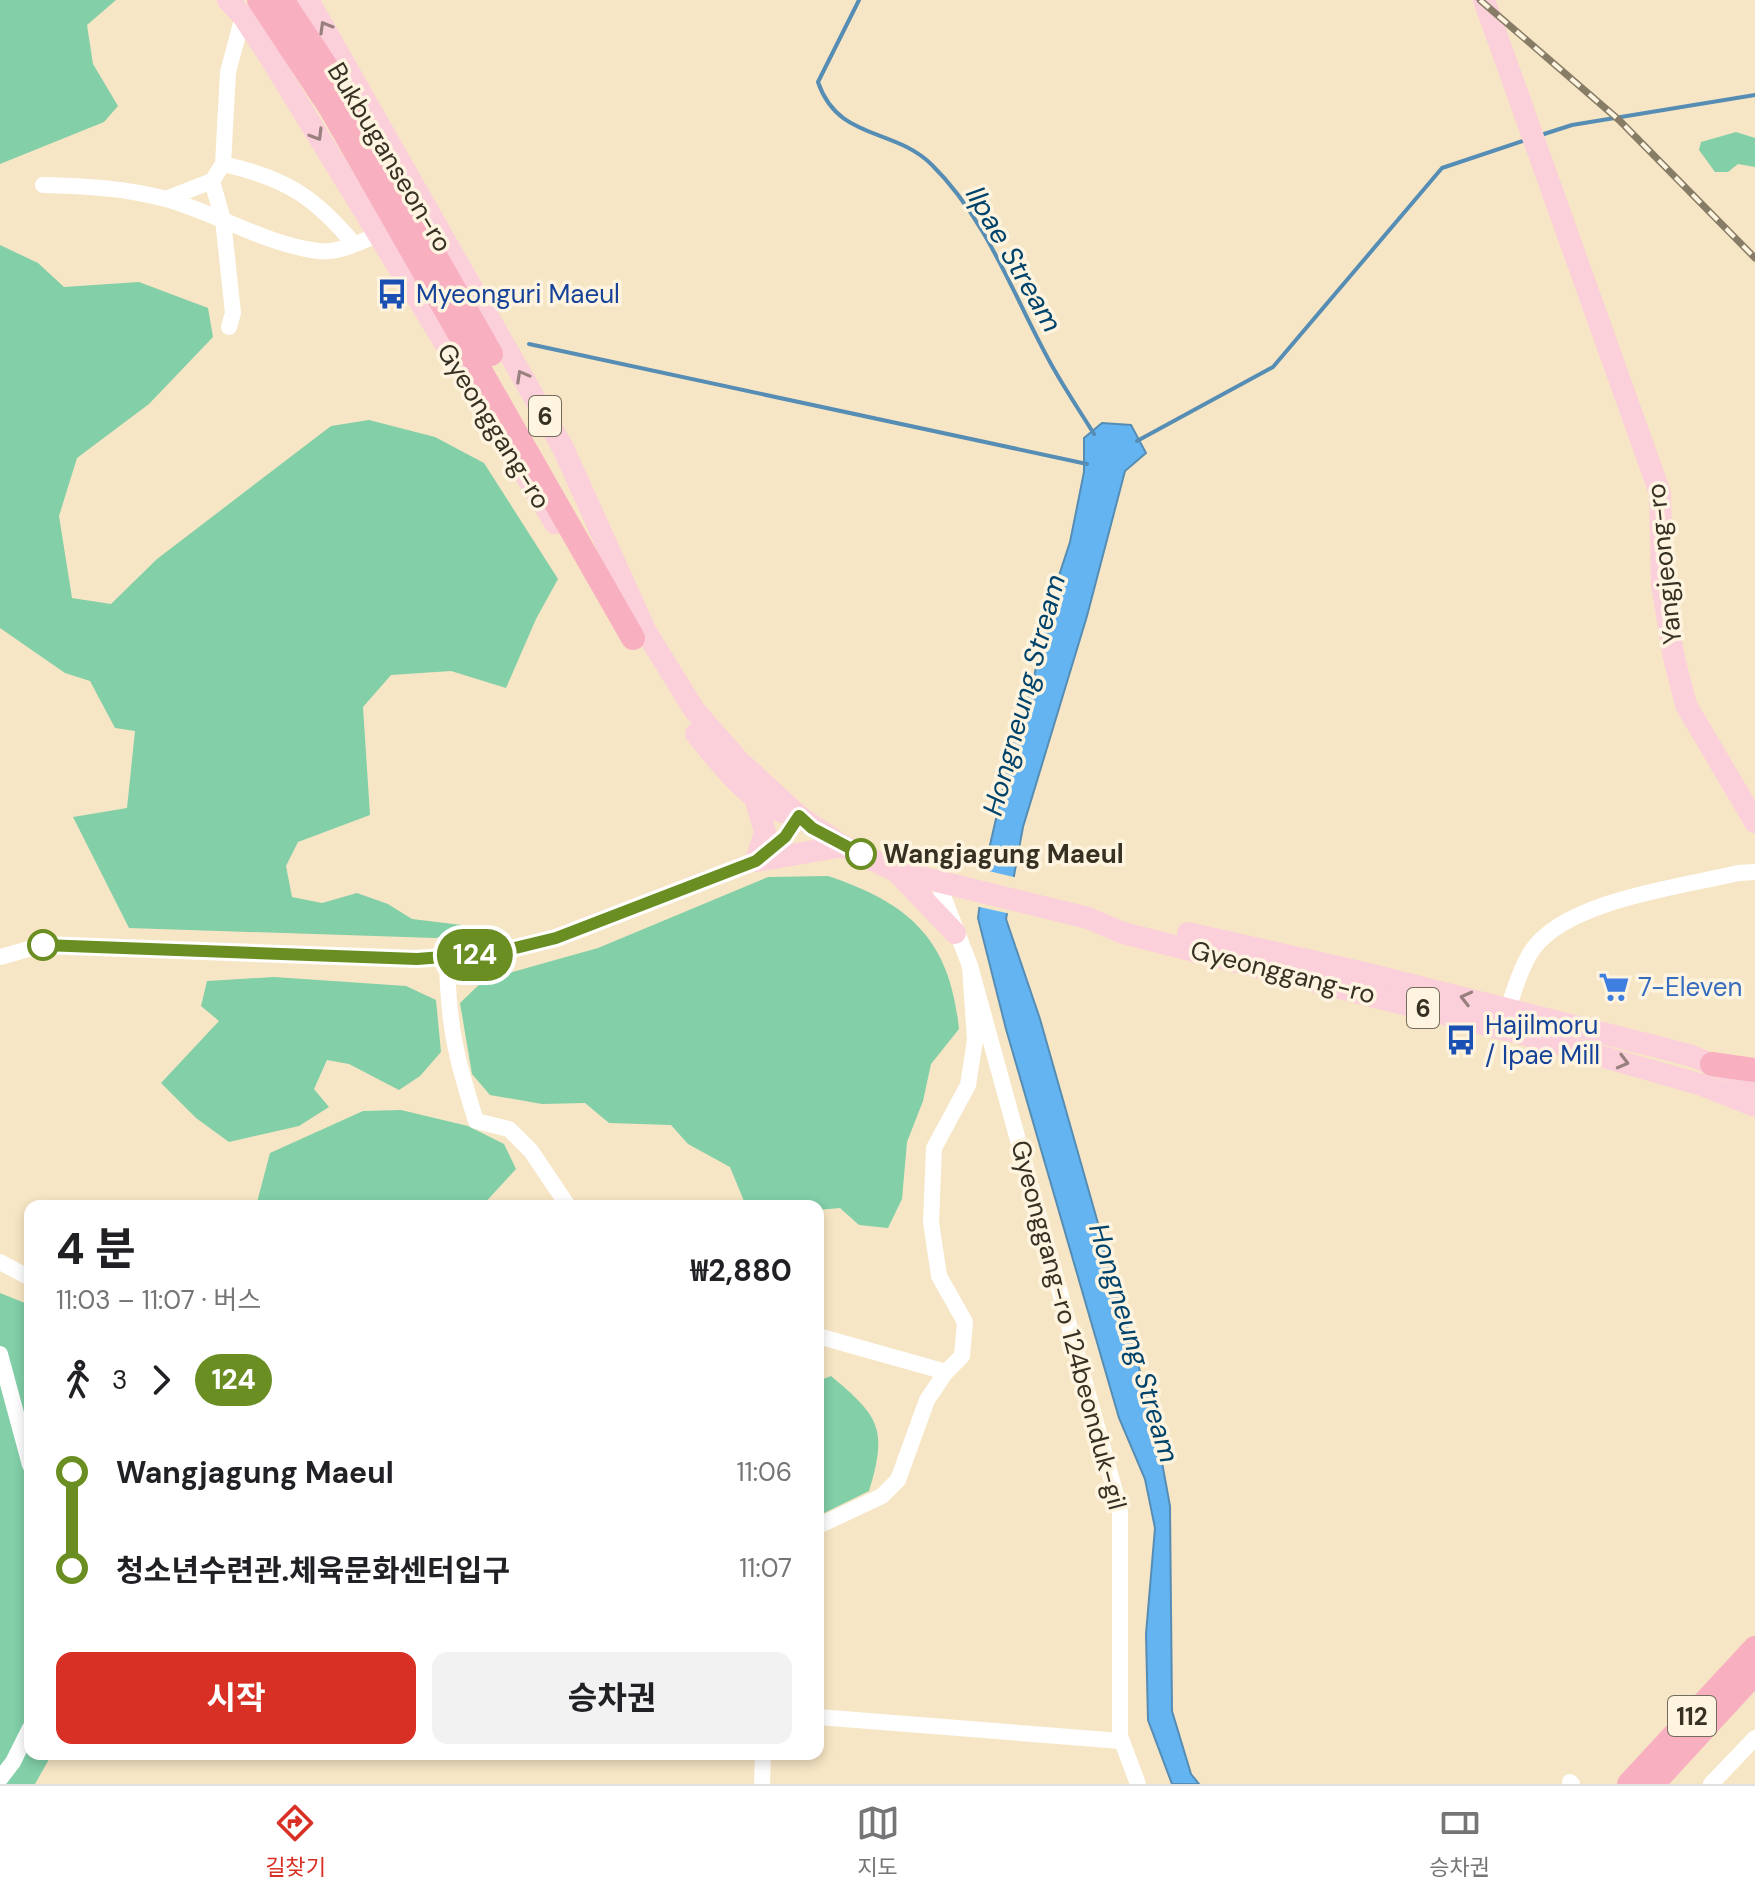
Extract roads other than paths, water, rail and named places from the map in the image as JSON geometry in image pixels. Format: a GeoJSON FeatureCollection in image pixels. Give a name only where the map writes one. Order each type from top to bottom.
{"type":"FeatureCollection","features":[{"type":"Feature","properties":{"kind":"highway","name":"Bukbuganseon-ro"},"geometry":{"type":"LineString","coordinates":[[266,4],[640,635]]}},
{"type":"Feature","properties":{"kind":"highway"},"geometry":{"type":"LineString","coordinates":[[1712,1064],[1755,1070]]}},
{"type":"Feature","properties":{"kind":"highway","name":"112"},"geometry":{"type":"LineString","coordinates":[[1629,1784],[1755,1648]]}},
{"type":"Feature","properties":{"kind":"highway","name":"112"},"geometry":{"type":"LineString","coordinates":[[1653,1784],[1755,1673]]}},
{"type":"Feature","properties":{"kind":"main road","name":"Yangjeong-ro"},"geometry":{"type":"LineString","coordinates":[[1484,0],[1660,493],[1662,585],[1674,658],[1686,705],[1755,822]]}},
{"type":"Feature","properties":{"kind":"main road","name":"Gyeonggang-ro"},"geometry":{"type":"LineString","coordinates":[[266,4],[377,235],[556,526],[695,711],[739,761],[799,816],[843,846],[896,871],[938,883],[1088,918],[1123,933],[1712,1064],[1755,1083]]}},
{"type":"Feature","properties":{"kind":"main road","name":"Gyeonggang-ro"},"geometry":{"type":"LineString","coordinates":[[266,4],[563,448],[640,635],[692,729],[755,798],[771,809],[799,816]]}},
{"type":"Feature","properties":{"kind":"main road"},"geometry":{"type":"LineString","coordinates":[[755,798],[765,832],[756,861],[843,846]]}},
{"type":"Feature","properties":{"kind":"main road"},"geometry":{"type":"LineString","coordinates":[[896,871],[955,933]]}},
{"type":"Feature","properties":{"kind":"main road","name":"Gyeonggang-ro"},"geometry":{"type":"LineString","coordinates":[[1506,1019],[1755,1106]]}},
{"type":"Feature","properties":{"kind":"street"},"geometry":{"type":"LineString","coordinates":[[166,199],[212,181],[223,164],[228,72],[266,4]]}},
{"type":"Feature","properties":{"kind":"street"},"geometry":{"type":"LineString","coordinates":[[223,164],[266,174],[302,192],[329,215],[354,244]]}},
{"type":"Feature","properties":{"kind":"street"},"geometry":{"type":"LineString","coordinates":[[212,181],[223,220],[233,313],[229,327]]}},
{"type":"Feature","properties":{"kind":"street"},"geometry":{"type":"LineString","coordinates":[[43,185],[100,186],[166,199],[320,251],[354,244],[377,235]]}},
{"type":"Feature","properties":{"kind":"street"},"geometry":{"type":"LineString","coordinates":[[0,957],[43,945],[447,958],[495,953],[556,938],[756,861],[785,837],[799,816]]}},
{"type":"Feature","properties":{"kind":"street"},"geometry":{"type":"LineString","coordinates":[[1506,1019],[1533,948],[1562,921],[1587,909],[1738,873],[1755,872]]}},
{"type":"Feature","properties":{"kind":"street"},"geometry":{"type":"LineString","coordinates":[[824,1523],[882,1496],[898,1480],[916,1424],[946,1372],[962,1356],[965,1322],[939,1276],[931,1222],[934,1148],[968,1085],[975,1040],[970,966],[938,883]]}},
{"type":"Feature","properties":{"kind":"street"},"geometry":{"type":"LineString","coordinates":[[447,958],[448,1012],[454,1054],[476,1121],[509,1129],[531,1151],[564,1200]]}},
{"type":"Feature","properties":{"kind":"street","name":"Gyeonggang-ro 124beonduk-gil"},"geometry":{"type":"LineString","coordinates":[[970,966],[1120,1510],[1121,1741],[1138,1784]]}},
{"type":"Feature","properties":{"kind":"street"},"geometry":{"type":"LineString","coordinates":[[0,1262],[24,1275]]}},
{"type":"Feature","properties":{"kind":"street"},"geometry":{"type":"LineString","coordinates":[[824,1338],[946,1372]]}},
{"type":"Feature","properties":{"kind":"street"},"geometry":{"type":"LineString","coordinates":[[0,1354],[24,1443]]}},
{"type":"Feature","properties":{"kind":"street"},"geometry":{"type":"LineString","coordinates":[[824,1717],[1121,1741]]}},
{"type":"Feature","properties":{"kind":"street"},"geometry":{"type":"LineString","coordinates":[[1711,1784],[1755,1738]]}},
{"type":"Feature","properties":{"kind":"street"},"geometry":{"type":"LineString","coordinates":[[0,1779],[24,1740]]}},
{"type":"Feature","properties":{"kind":"street"},"geometry":{"type":"LineString","coordinates":[[762,1784],[763,1760]]}},
{"type":"Feature","properties":{"kind":"water","name":"Hongneung Stream"},"geometry":{"type":"Polygon","coordinates":[[[1102,423],[1131,425],[1146,453],[1125,471],[1087,616],[1023,827],[1006,919],[1040,1019],[1155,1424],[1170,1506],[1172,1711],[1191,1774],[1199,1784],[1172,1784],[1148,1720],[1146,1634],[1155,1528],[1145,1479],[1119,1418],[1006,1029],[978,918],[984,871],[1013,745],[1033,682],[1047,612],[1070,542],[1084,472],[1084,438],[1102,423]]]}},
{"type":"Feature","properties":{"kind":"waterway","name":"Ilpae Stream"},"geometry":{"type":"LineString","coordinates":[[859,0],[818,82],[827,101],[839,115],[853,124],[917,153],[952,187],[986,237],[1055,371],[1094,434]]}},
{"type":"Feature","properties":{"kind":"waterway","name":"Hongneung Stream"},"geometry":{"type":"LineString","coordinates":[[1541,135],[1572,125],[1755,95]]}},
{"type":"Feature","properties":{"kind":"waterway","name":"Hongneung Stream"},"geometry":{"type":"LineString","coordinates":[[1137,441],[1273,367],[1442,168],[1526,140]]}},
{"type":"Feature","properties":{"kind":"waterway"},"geometry":{"type":"LineString","coordinates":[[529,344],[1087,464]]}},
{"type":"Feature","properties":{"kind":"railway"},"geometry":{"type":"LineString","coordinates":[[1480,0],[1619,120],[1755,258]]}},
{"type":"Feature","properties":{"kind":"place","name":"Myeonguri Maeul"},"geometry":{"type":"Point","coordinates":[392,294]}},
{"type":"Feature","properties":{"kind":"place","name":"Wangjagung Maeul"},"geometry":{"type":"Point","coordinates":[861,854]}},
{"type":"Feature","properties":{"kind":"place","name":"7-Eleven"},"geometry":{"type":"Point","coordinates":[1614,987]}},
{"type":"Feature","properties":{"kind":"place","name":"Hajilmoru / Ipae Mill"},"geometry":{"type":"Point","coordinates":[1461,1040]}}]}
